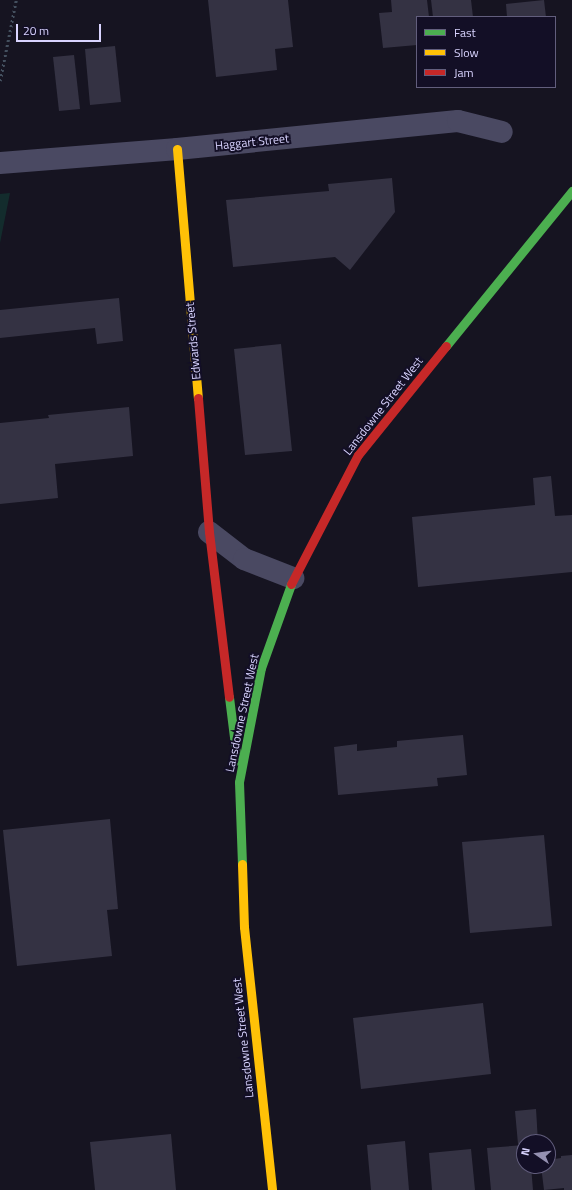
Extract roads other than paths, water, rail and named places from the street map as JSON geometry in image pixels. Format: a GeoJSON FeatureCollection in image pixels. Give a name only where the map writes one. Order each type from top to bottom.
{"type":"FeatureCollection","features":[{"type":"Feature","properties":{"kind":"main road","name":"Edwards Street"},"geometry":{"type":"LineString","coordinates":[[177,150],[209,532],[239,782]]}},
{"type":"Feature","properties":{"kind":"main road","name":"Lansdowne Street West"},"geometry":{"type":"LineString","coordinates":[[272,1190],[244,927],[239,782],[261,668],[293,578],[358,455],[572,191]]}},
{"type":"Feature","properties":{"kind":"street","name":"Haggart Street"},"geometry":{"type":"LineString","coordinates":[[0,163],[177,150],[458,121],[502,132]]}},
{"type":"Feature","properties":{"kind":"street"},"geometry":{"type":"LineString","coordinates":[[209,532],[244,559],[293,578]]}}]}
